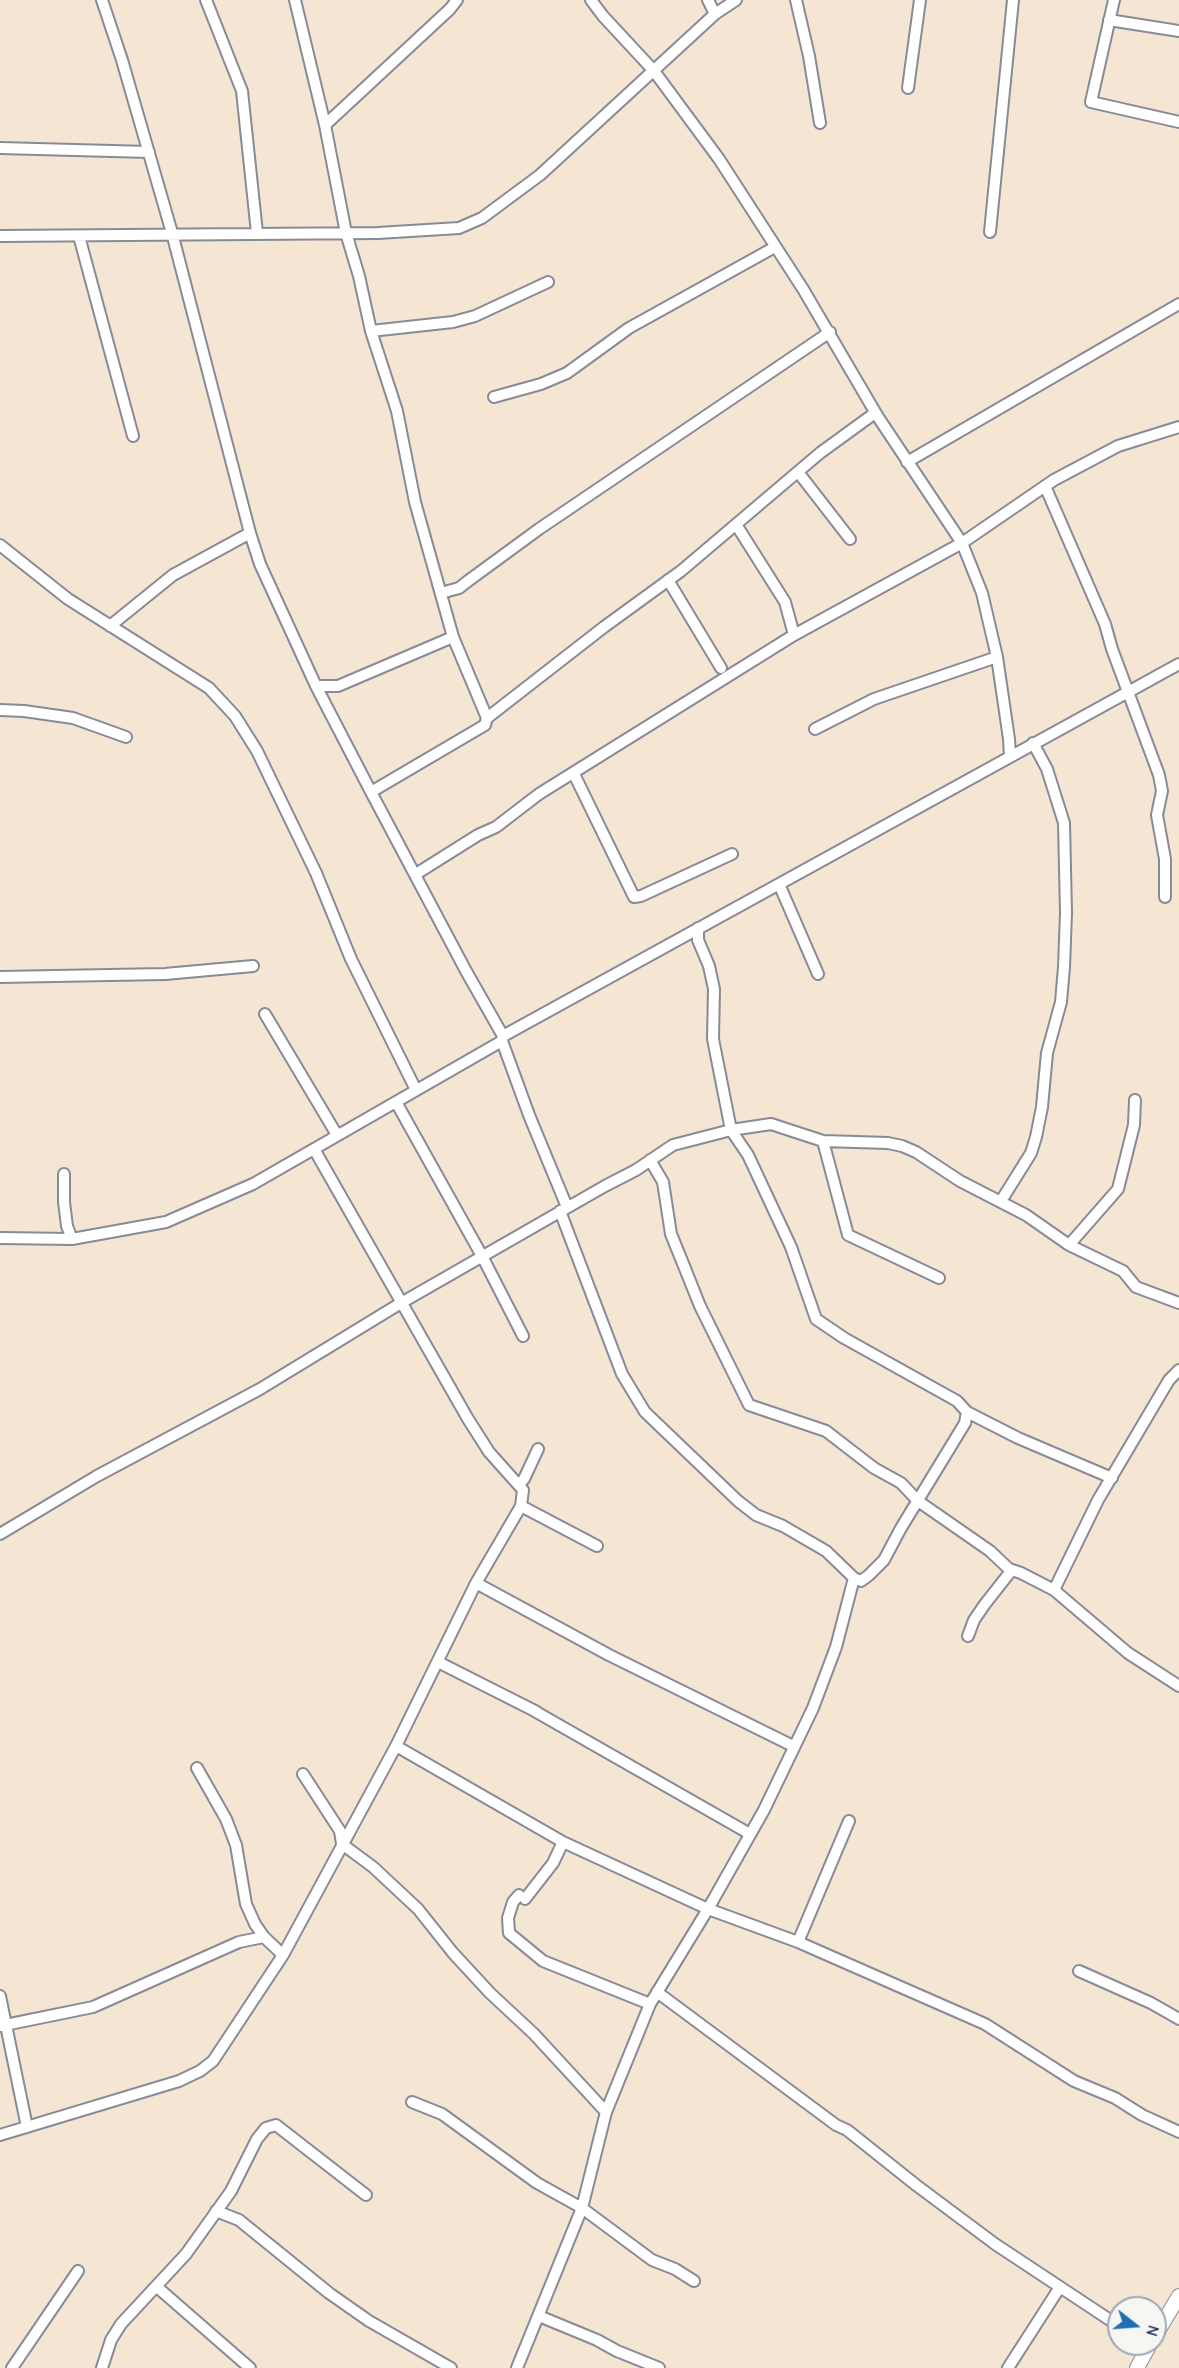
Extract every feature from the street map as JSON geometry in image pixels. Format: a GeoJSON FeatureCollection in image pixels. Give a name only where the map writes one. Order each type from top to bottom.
{"type":"FeatureCollection","features":[{"type":"Feature","properties":{"kind":"street"},"geometry":{"type":"LineString","coordinates":[[102,0],[122,60],[172,233],[260,564],[316,686],[502,1039],[622,1374],[645,1412],[738,1501],[756,1515],[783,1526],[826,1551],[854,1578],[861,1581],[885,1560],[965,1423],[967,1412]]}},
{"type":"Feature","properties":{"kind":"street"},"geometry":{"type":"LineString","coordinates":[[206,0],[242,91],[257,233]]}},
{"type":"Feature","properties":{"kind":"street"},"geometry":{"type":"LineString","coordinates":[[295,0],[325,125],[346,233],[359,276],[371,331],[397,411],[415,502],[453,637],[487,718]]}},
{"type":"Feature","properties":{"kind":"street"},"geometry":{"type":"LineString","coordinates":[[325,125],[457,0]]}},
{"type":"Feature","properties":{"kind":"street"},"geometry":{"type":"LineString","coordinates":[[591,0],[654,71],[712,150],[830,332],[875,413],[962,543],[982,593],[997,657],[1010,756]]}},
{"type":"Feature","properties":{"kind":"street"},"geometry":{"type":"LineString","coordinates":[[708,0],[715,14]]}},
{"type":"Feature","properties":{"kind":"street"},"geometry":{"type":"LineString","coordinates":[[0,236],[346,233],[459,228],[482,218],[540,174],[715,14],[736,0]]}},
{"type":"Feature","properties":{"kind":"street"},"geometry":{"type":"LineString","coordinates":[[796,0],[809,56],[820,123]]}},
{"type":"Feature","properties":{"kind":"street"},"geometry":{"type":"LineString","coordinates":[[908,88],[920,0]]}},
{"type":"Feature","properties":{"kind":"street"},"geometry":{"type":"LineString","coordinates":[[990,232],[1013,0]]}},
{"type":"Feature","properties":{"kind":"street"},"geometry":{"type":"LineString","coordinates":[[1114,0],[1091,102],[1179,122]]}},
{"type":"Feature","properties":{"kind":"street"},"geometry":{"type":"LineString","coordinates":[[1109,20],[1179,31]]}},
{"type":"Feature","properties":{"kind":"street"},"geometry":{"type":"LineString","coordinates":[[0,148],[149,152]]}},
{"type":"Feature","properties":{"kind":"street"},"geometry":{"type":"LineString","coordinates":[[80,236],[133,436]]}},
{"type":"Feature","properties":{"kind":"street"},"geometry":{"type":"LineString","coordinates":[[494,397],[542,384],[567,373],[628,328],[775,247]]}},
{"type":"Feature","properties":{"kind":"street"},"geometry":{"type":"LineString","coordinates":[[371,331],[453,322],[475,316],[548,282]]}},
{"type":"Feature","properties":{"kind":"street"},"geometry":{"type":"LineString","coordinates":[[907,462],[1179,304]]}},
{"type":"Feature","properties":{"kind":"street"},"geometry":{"type":"LineString","coordinates":[[441,593],[459,588],[539,530],[830,332]]}},
{"type":"Feature","properties":{"kind":"street"},"geometry":{"type":"LineString","coordinates":[[371,792],[485,725],[487,718],[604,627],[669,580],[737,526],[798,472],[875,413]]}},
{"type":"Feature","properties":{"kind":"street"},"geometry":{"type":"LineString","coordinates":[[416,874],[478,835],[496,827],[539,794],[794,635],[962,543],[1046,486],[1118,446],[1179,427]]}},
{"type":"Feature","properties":{"kind":"street"},"geometry":{"type":"LineString","coordinates":[[798,472],[850,539]]}},
{"type":"Feature","properties":{"kind":"street"},"geometry":{"type":"LineString","coordinates":[[1046,486],[1105,624],[1112,649],[1159,775],[1162,791],[1157,814],[1165,859],[1165,897]]}},
{"type":"Feature","properties":{"kind":"street"},"geometry":{"type":"LineString","coordinates":[[737,526],[785,602],[794,635]]}},
{"type":"Feature","properties":{"kind":"street"},"geometry":{"type":"LineString","coordinates":[[110,626],[173,575],[250,533]]}},
{"type":"Feature","properties":{"kind":"street"},"geometry":{"type":"LineString","coordinates":[[0,545],[68,599],[209,688],[235,716],[258,752],[316,873],[351,959],[416,1090]]}},
{"type":"Feature","properties":{"kind":"street"},"geometry":{"type":"LineString","coordinates":[[669,580],[721,668]]}},
{"type":"Feature","properties":{"kind":"street"},"geometry":{"type":"LineString","coordinates":[[316,686],[338,686],[453,637]]}},
{"type":"Feature","properties":{"kind":"street"},"geometry":{"type":"LineString","coordinates":[[815,729],[874,699],[997,657]]}},
{"type":"Feature","properties":{"kind":"street"},"geometry":{"type":"LineString","coordinates":[[0,1238],[72,1239],[166,1222],[253,1184],[698,928],[1179,664]]}},
{"type":"Feature","properties":{"kind":"street"},"geometry":{"type":"LineString","coordinates":[[0,710],[73,718],[126,737]]}},
{"type":"Feature","properties":{"kind":"street"},"geometry":{"type":"LineString","coordinates":[[1001,1201],[1031,1153],[1036,1137],[1042,1107],[1047,1053],[1061,1002],[1064,967],[1065,823],[1047,769],[1033,743]]}},
{"type":"Feature","properties":{"kind":"street"},"geometry":{"type":"LineString","coordinates":[[574,774],[634,897],[641,896],[732,854]]}},
{"type":"Feature","properties":{"kind":"street"},"geometry":{"type":"LineString","coordinates":[[779,884],[818,974]]}},
{"type":"Feature","properties":{"kind":"street"},"geometry":{"type":"LineString","coordinates":[[698,928],[698,940],[710,966],[714,989],[713,1039],[731,1130],[748,1155],[791,1247],[816,1319],[844,1338],[957,1401],[967,1412],[1018,1438],[1112,1478]]}},
{"type":"Feature","properties":{"kind":"street"},"geometry":{"type":"LineString","coordinates":[[0,977],[165,974],[252,966]]}},
{"type":"Feature","properties":{"kind":"street"},"geometry":{"type":"LineString","coordinates":[[265,1014],[337,1135]]}},
{"type":"Feature","properties":{"kind":"street"},"geometry":{"type":"LineString","coordinates":[[1069,1245],[1118,1189],[1134,1125],[1135,1100]]}},
{"type":"Feature","properties":{"kind":"street"},"geometry":{"type":"LineString","coordinates":[[396,1102],[482,1256],[523,1336]]}},
{"type":"Feature","properties":{"kind":"street"},"geometry":{"type":"LineString","coordinates":[[0,1534],[97,1476],[260,1389],[401,1303],[673,1145],[731,1130],[771,1124],[823,1141],[888,1143],[902,1146],[916,1152],[960,1181],[1001,1201],[1069,1245],[1123,1271],[1136,1287],[1179,1303]]}},
{"type":"Feature","properties":{"kind":"street"},"geometry":{"type":"LineString","coordinates":[[823,1141],[848,1236],[939,1278]]}},
{"type":"Feature","properties":{"kind":"street"},"geometry":{"type":"LineString","coordinates":[[0,2135],[179,2081],[200,2071],[213,2061],[283,1955],[396,1746],[476,1583],[521,1506],[523,1490],[489,1452],[314,1149]]}},
{"type":"Feature","properties":{"kind":"street"},"geometry":{"type":"LineString","coordinates":[[650,1160],[663,1182],[671,1234],[700,1306],[749,1405],[826,1431],[874,1468],[902,1483],[918,1501],[990,1551],[1011,1570],[1054,1590],[1128,1653],[1179,1686]]}},
{"type":"Feature","properties":{"kind":"street"},"geometry":{"type":"LineString","coordinates":[[64,1174],[64,1202],[67,1226],[72,1239]]}},
{"type":"Feature","properties":{"kind":"street"},"geometry":{"type":"LineString","coordinates":[[1054,1590],[1098,1500],[1164,1388],[1179,1370]]}},
{"type":"Feature","properties":{"kind":"street"},"geometry":{"type":"LineString","coordinates":[[519,1484],[524,1479],[538,1449]]}},
{"type":"Feature","properties":{"kind":"street"},"geometry":{"type":"LineString","coordinates":[[521,1506],[597,1546]]}},
{"type":"Feature","properties":{"kind":"street"},"geometry":{"type":"LineString","coordinates":[[968,1636],[980,1612],[1011,1570]]}},
{"type":"Feature","properties":{"kind":"street"},"geometry":{"type":"LineString","coordinates":[[517,2368],[582,2208],[606,2112],[650,2004],[708,1909],[750,1834],[813,1707],[836,1647],[854,1578]]}},
{"type":"Feature","properties":{"kind":"street"},"geometry":{"type":"LineString","coordinates":[[476,1583],[609,1655],[793,1746]]}},
{"type":"Feature","properties":{"kind":"street"},"geometry":{"type":"LineString","coordinates":[[476,1583],[598,1655]]}},
{"type":"Feature","properties":{"kind":"street"},"geometry":{"type":"LineString","coordinates":[[438,1662],[597,1745]]}},
{"type":"Feature","properties":{"kind":"street"},"geometry":{"type":"LineString","coordinates":[[531,1709],[750,1834]]}},
{"type":"Feature","properties":{"kind":"street"},"geometry":{"type":"LineString","coordinates":[[396,1746],[563,1842],[708,1909],[798,1942],[985,2024],[1074,2081],[1115,2098],[1142,2115],[1179,2132]]}},
{"type":"Feature","properties":{"kind":"street"},"geometry":{"type":"LineString","coordinates":[[197,1768],[236,1845],[246,1904],[255,1924],[264,1937],[283,1955]]}},
{"type":"Feature","properties":{"kind":"street"},"geometry":{"type":"LineString","coordinates":[[303,1774],[339,1831],[342,1844],[374,1867],[418,1909],[460,1961],[534,2034],[606,2112]]}},
{"type":"Feature","properties":{"kind":"street"},"geometry":{"type":"LineString","coordinates":[[798,1942],[849,1821]]}},
{"type":"Feature","properties":{"kind":"street"},"geometry":{"type":"LineString","coordinates":[[563,1842],[553,1863],[522,1897],[513,1902],[508,1918],[509,1933],[543,1961],[650,2004]]}},
{"type":"Feature","properties":{"kind":"street"},"geometry":{"type":"LineString","coordinates":[[3,2026],[93,2007],[230,1946],[264,1937]]}},
{"type":"Feature","properties":{"kind":"street"},"geometry":{"type":"LineString","coordinates":[[1079,1971],[1151,2003],[1179,2019]]}},
{"type":"Feature","properties":{"kind":"street"},"geometry":{"type":"LineString","coordinates":[[657,1992],[836,2125],[847,2130],[995,2244],[1107,2318]]}},
{"type":"Feature","properties":{"kind":"street"},"geometry":{"type":"LineString","coordinates":[[0,1996],[3,2026],[27,2127]]}},
{"type":"Feature","properties":{"kind":"street"},"geometry":{"type":"LineString","coordinates":[[412,2102],[442,2114],[537,2183],[582,2208],[652,2259],[675,2269],[694,2281]]}},
{"type":"Feature","properties":{"kind":"street"},"geometry":{"type":"LineString","coordinates":[[102,2368],[111,2340],[121,2324],[186,2254],[231,2191],[257,2139],[266,2128],[276,2126],[284,2131],[366,2194]]}},
{"type":"Feature","properties":{"kind":"street"},"geometry":{"type":"LineString","coordinates":[[216,2211],[239,2220],[329,2293],[369,2321],[451,2368]]}},
{"type":"Feature","properties":{"kind":"street"},"geometry":{"type":"LineString","coordinates":[[12,2368],[78,2271]]}},
{"type":"Feature","properties":{"kind":"street"},"geometry":{"type":"LineString","coordinates":[[157,2287],[250,2368]]}},
{"type":"Feature","properties":{"kind":"street"},"geometry":{"type":"LineString","coordinates":[[1008,2368],[1060,2287]]}},
{"type":"Feature","properties":{"kind":"street"},"geometry":{"type":"LineString","coordinates":[[1167,2315],[1179,2296]]}},
{"type":"Feature","properties":{"kind":"street"},"geometry":{"type":"LineString","coordinates":[[539,2316],[659,2368]]}}]}
